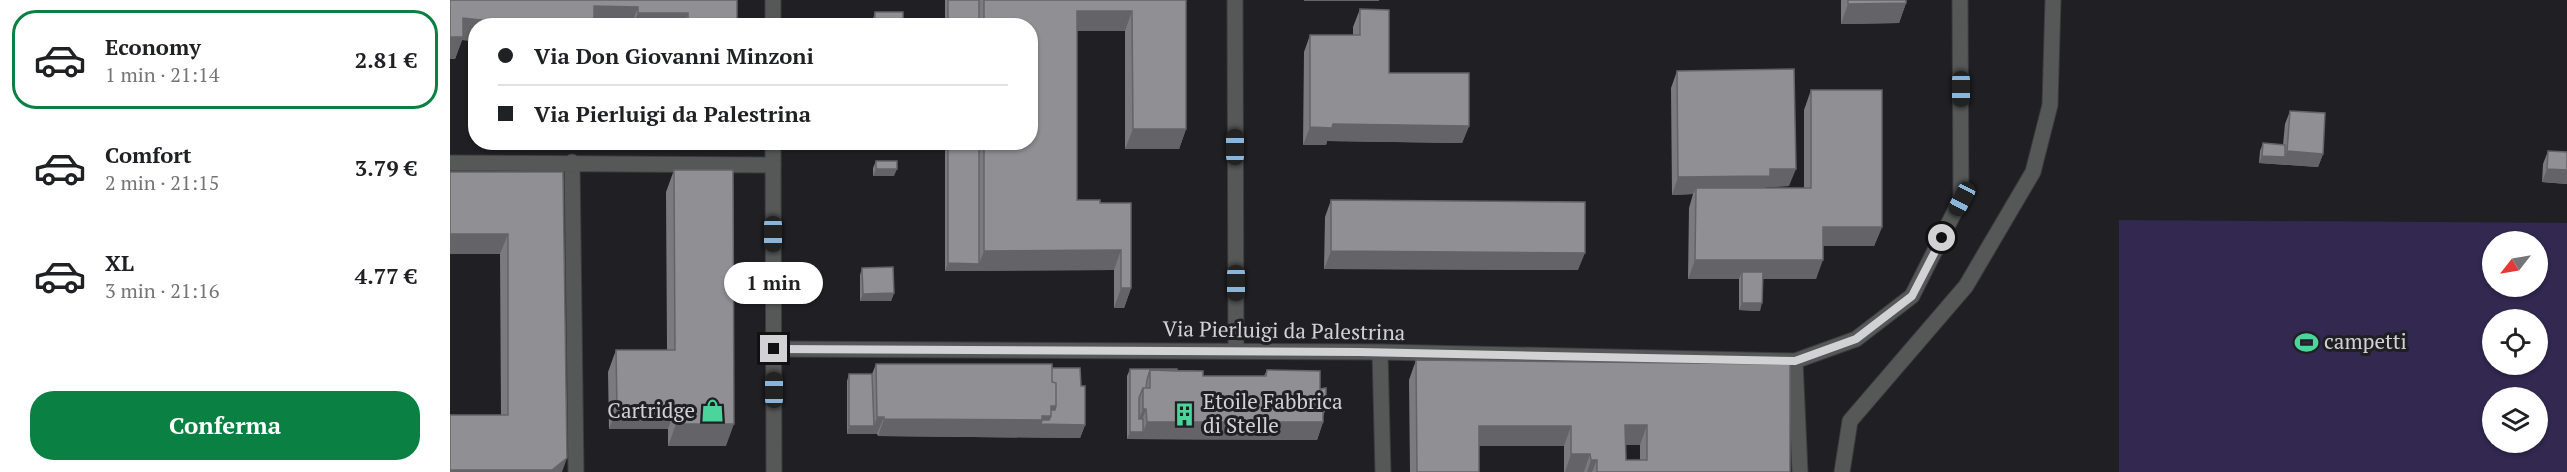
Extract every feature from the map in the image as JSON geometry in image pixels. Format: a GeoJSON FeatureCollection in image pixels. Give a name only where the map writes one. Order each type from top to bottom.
{"type":"FeatureCollection","features":[{"type":"Feature","properties":{"kind":"street"},"geometry":{"type":"LineString","coordinates":[[773,0],[773,18]]}},
{"type":"Feature","properties":{"kind":"street"},"geometry":{"type":"LineString","coordinates":[[1235,0],[1236,351]]}},
{"type":"Feature","properties":{"kind":"street"},"geometry":{"type":"LineString","coordinates":[[1800,472],[1795,361],[1856,339],[1912,296],[1962,199],[1960,0]]}},
{"type":"Feature","properties":{"kind":"street"},"geometry":{"type":"LineString","coordinates":[[1842,472],[1850,421],[1966,286],[2033,172],[2050,105],[2053,0]]}},
{"type":"Feature","properties":{"kind":"street"},"geometry":{"type":"LineString","coordinates":[[773,150],[774,472]]}},
{"type":"Feature","properties":{"kind":"street"},"geometry":{"type":"LineString","coordinates":[[572,162],[576,472]]}},
{"type":"Feature","properties":{"kind":"street"},"geometry":{"type":"LineString","coordinates":[[450,163],[773,165]]}},
{"type":"Feature","properties":{"kind":"street","name":"Via Pierluigi da Palestrina"},"geometry":{"type":"LineString","coordinates":[[774,349],[1380,352],[1795,361]]}},
{"type":"Feature","properties":{"kind":"street"},"geometry":{"type":"LineString","coordinates":[[1380,352],[1383,472]]}},
{"type":"Feature","properties":{"kind":"shaded area","name":"campetti"},"geometry":{"type":"Polygon","coordinates":[[[2119,220],[2567,223],[2567,472],[2119,472],[2119,220]]]}},
{"type":"Feature","properties":{"kind":"building"},"geometry":{"type":"Polygon","coordinates":[[[450,0],[737,0],[737,18],[688,18],[688,13],[638,13],[638,7],[594,6],[594,18],[463,18],[463,37],[450,37],[450,0]]]}},
{"type":"Feature","properties":{"kind":"building"},"geometry":{"type":"Polygon","coordinates":[[[948,0],[979,0],[979,18],[948,18],[948,0]]]}},
{"type":"Feature","properties":{"kind":"building"},"geometry":{"type":"Polygon","coordinates":[[[984,0],[1186,0],[1186,129],[1133,129],[1132,11],[1077,11],[1077,200],[1131,203],[1131,288],[1121,288],[1121,250],[984,251],[984,150],[1038,150],[1038,18],[984,18],[984,0]]]}},
{"type":"Feature","properties":{"kind":"building"},"geometry":{"type":"Polygon","coordinates":[[[1848,0],[1906,0],[1906,3],[1848,4],[1848,0]]]}},
{"type":"Feature","properties":{"kind":"building"},"geometry":{"type":"Polygon","coordinates":[[[1360,9],[1389,10],[1389,73],[1469,73],[1469,126],[1333,124],[1332,128],[1310,127],[1310,35],[1360,35],[1360,9]]]}},
{"type":"Feature","properties":{"kind":"building"},"geometry":{"type":"Polygon","coordinates":[[[875,12],[903,12],[903,18],[875,18],[875,12]]]}},
{"type":"Feature","properties":{"kind":"building"},"geometry":{"type":"Polygon","coordinates":[[[1794,69],[1796,169],[1770,169],[1770,176],[1678,177],[1677,71],[1794,69]]]}},
{"type":"Feature","properties":{"kind":"building"},"geometry":{"type":"Polygon","coordinates":[[[1811,90],[1882,90],[1882,227],[1823,227],[1823,260],[1695,260],[1696,188],[1811,188],[1811,90]]]}},
{"type":"Feature","properties":{"kind":"building"},"geometry":{"type":"Polygon","coordinates":[[[2290,111],[2325,113],[2323,154],[2287,151],[2290,111]]]}},
{"type":"Feature","properties":{"kind":"building"},"geometry":{"type":"Polygon","coordinates":[[[2263,143],[2285,145],[2285,157],[2262,156],[2263,143]]]}},
{"type":"Feature","properties":{"kind":"building"},"geometry":{"type":"Polygon","coordinates":[[[948,150],[979,150],[979,264],[948,263],[948,150]]]}},
{"type":"Feature","properties":{"kind":"building"},"geometry":{"type":"Polygon","coordinates":[[[2548,151],[2567,152],[2567,170],[2547,169],[2548,151]]]}},
{"type":"Feature","properties":{"kind":"building"},"geometry":{"type":"Polygon","coordinates":[[[876,161],[897,161],[897,169],[876,169],[876,161]]]}},
{"type":"Feature","properties":{"kind":"building"},"geometry":{"type":"Polygon","coordinates":[[[674,170],[733,170],[734,424],[676,424],[676,407],[617,408],[616,350],[675,350],[674,170]]]}},
{"type":"Feature","properties":{"kind":"building"},"geometry":{"type":"Polygon","coordinates":[[[450,172],[563,172],[567,458],[552,470],[450,470],[450,415],[508,415],[508,234],[450,234],[450,172]]]}},
{"type":"Feature","properties":{"kind":"building"},"geometry":{"type":"Polygon","coordinates":[[[1331,200],[1585,202],[1585,253],[1331,251],[1331,200]]]}},
{"type":"Feature","properties":{"kind":"building"},"geometry":{"type":"Polygon","coordinates":[[[893,267],[894,293],[863,294],[862,268],[893,267]]]}},
{"type":"Feature","properties":{"kind":"building"},"geometry":{"type":"Polygon","coordinates":[[[1742,272],[1763,272],[1762,303],[1742,303],[1742,272]]]}},
{"type":"Feature","properties":{"kind":"building"},"geometry":{"type":"Polygon","coordinates":[[[1416,360],[1790,364],[1790,472],[1597,472],[1597,460],[1591,460],[1590,454],[1571,454],[1571,426],[1479,426],[1479,472],[1417,472],[1416,360]],[[1625,425],[1626,460],[1647,460],[1647,425],[1625,425]]]}},
{"type":"Feature","properties":{"kind":"building"},"geometry":{"type":"Polygon","coordinates":[[[876,364],[1052,364],[1052,382],[1056,383],[1056,406],[1051,406],[1051,416],[1042,416],[1042,420],[884,419],[884,417],[877,417],[876,364]]]}},
{"type":"Feature","properties":{"kind":"building"},"geometry":{"type":"Polygon","coordinates":[[[1052,368],[1080,368],[1081,386],[1085,386],[1085,425],[1041,424],[1042,420],[1049,420],[1051,410],[1055,410],[1056,406],[1056,383],[1052,382],[1052,368]]]}},
{"type":"Feature","properties":{"kind":"building"},"geometry":{"type":"Polygon","coordinates":[[[1130,369],[1177,369],[1177,371],[1150,370],[1146,388],[1143,388],[1139,398],[1139,419],[1143,419],[1143,432],[1130,432],[1130,369]]]}},
{"type":"Feature","properties":{"kind":"building"},"geometry":{"type":"Polygon","coordinates":[[[1150,370],[1203,371],[1203,376],[1266,376],[1267,370],[1320,371],[1320,389],[1326,388],[1323,422],[1147,422],[1146,409],[1143,409],[1143,388],[1150,388],[1150,370]]]}},
{"type":"Feature","properties":{"kind":"building"},"geometry":{"type":"Polygon","coordinates":[[[849,374],[872,374],[874,426],[849,426],[849,374]]]}},
{"type":"Feature","properties":{"kind":"place","name":"campetti"},"geometry":{"type":"Point","coordinates":[2306,342]}},
{"type":"Feature","properties":{"kind":"place","name":"Cartridge"},"geometry":{"type":"Point","coordinates":[713,411]}},
{"type":"Feature","properties":{"kind":"place","name":"Etoile Fabbrica di Stelle"},"geometry":{"type":"Point","coordinates":[1185,414]}},
{"type":"Feature","properties":{"kind":"route"},"geometry":{"type":"LineString","coordinates":[[774,349],[1360,352],[1795,361],[1856,339],[1912,296],[1942,238]]}}]}
